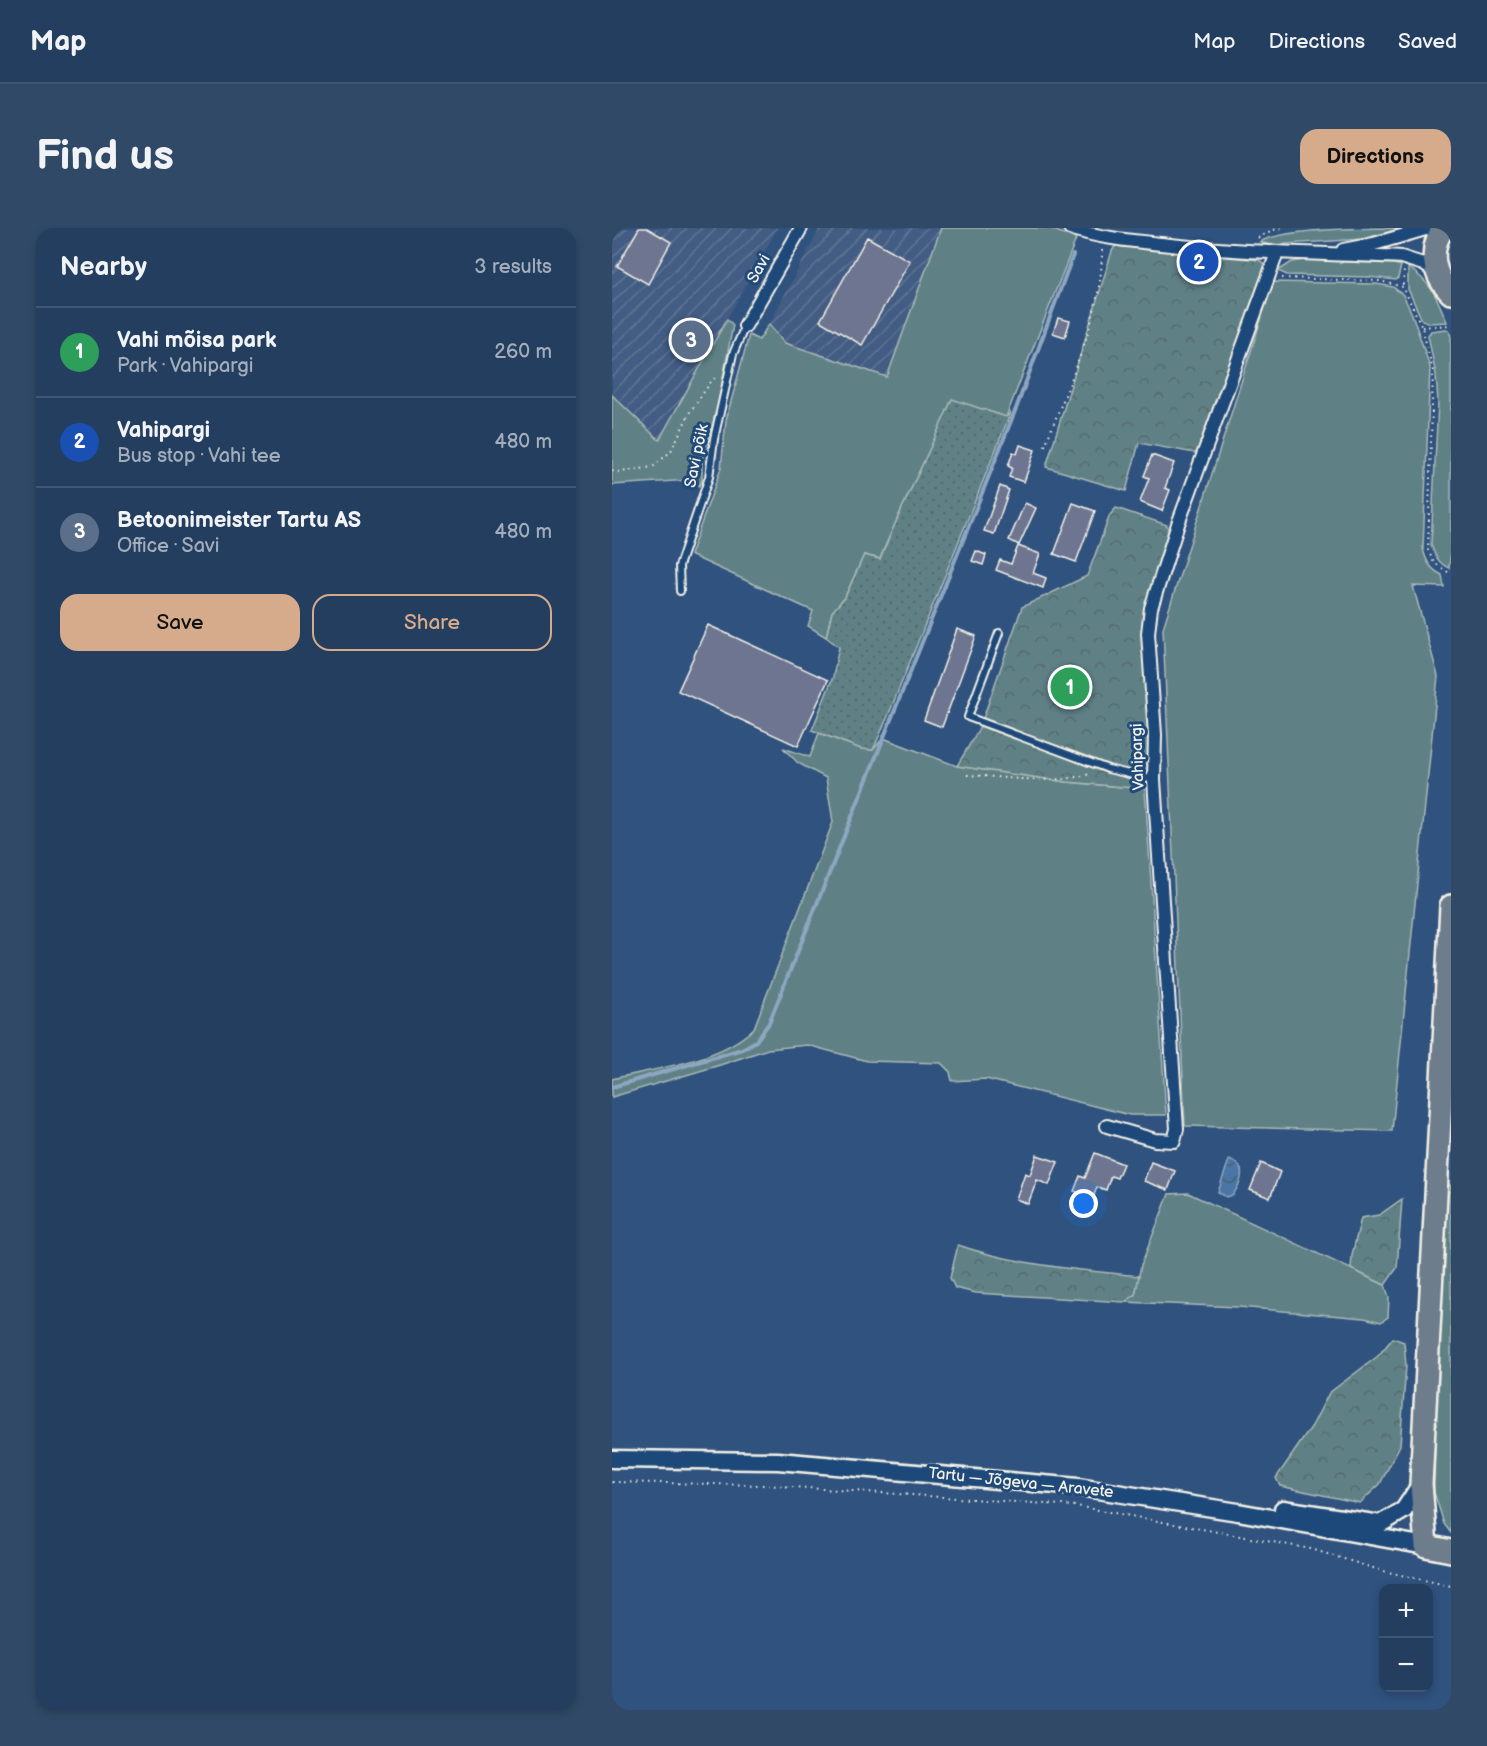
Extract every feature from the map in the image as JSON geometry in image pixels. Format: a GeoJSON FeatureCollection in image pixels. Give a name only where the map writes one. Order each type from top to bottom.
{"type":"FeatureCollection","features":[{"type":"Feature","properties":{"kind":"highway"},"geometry":{"type":"LineString","coordinates":[[1444,228],[1435,245],[1434,258],[1442,283],[1451,294]]}},
{"type":"Feature","properties":{"kind":"highway"},"geometry":{"type":"LineString","coordinates":[[1451,906],[1421,1484],[1426,1546],[1451,1551]]}},
{"type":"Feature","properties":{"kind":"highway"},"geometry":{"type":"LineString","coordinates":[[1447,999],[1451,1082]]}},
{"type":"Feature","properties":{"kind":"main road","name":"Tartu — Jõgeva — Aravete"},"geometry":{"type":"LineString","coordinates":[[612,1460],[789,1462],[1078,1487],[1238,1512],[1426,1546]]}},
{"type":"Feature","properties":{"kind":"main road"},"geometry":{"type":"LineString","coordinates":[[1238,1512],[1261,1505],[1380,1524],[1404,1510],[1421,1484]]}},
{"type":"Feature","properties":{"kind":"street","name":"Savi"},"geometry":{"type":"LineString","coordinates":[[745,326],[801,228]]}},
{"type":"Feature","properties":{"kind":"street"},"geometry":{"type":"LineString","coordinates":[[1070,228],[1101,236],[1212,250],[1404,258],[1423,264],[1437,272]]}},
{"type":"Feature","properties":{"kind":"street"},"geometry":{"type":"LineString","coordinates":[[1321,254],[1374,244],[1429,228]]}},
{"type":"Feature","properties":{"kind":"street","name":"Vahipargi"},"geometry":{"type":"LineString","coordinates":[[1107,1126],[1155,1140],[1174,1141],[1178,1129],[1155,780],[1155,735],[1148,633],[1151,608],[1178,524],[1277,253]]}},
{"type":"Feature","properties":{"kind":"lane","name":"Savi põik"},"geometry":{"type":"LineString","coordinates":[[680,591],[679,566],[709,477],[714,440],[733,354],[745,326]]}},
{"type":"Feature","properties":{"kind":"lane"},"geometry":{"type":"LineString","coordinates":[[999,633],[968,717],[1108,769],[1155,780]]}},
{"type":"Feature","properties":{"kind":"path"},"geometry":{"type":"LineString","coordinates":[[1253,240],[1272,230],[1283,228]]}},
{"type":"Feature","properties":{"kind":"path"},"geometry":{"type":"LineString","coordinates":[[1045,446],[1083,344],[1096,299],[1101,269],[1101,236]]}},
{"type":"Feature","properties":{"kind":"path"},"geometry":{"type":"LineString","coordinates":[[1270,277],[1380,281],[1403,286],[1422,327],[1433,371],[1428,550],[1434,563],[1451,574]]}},
{"type":"Feature","properties":{"kind":"path"},"geometry":{"type":"LineString","coordinates":[[1422,327],[1451,325]]}},
{"type":"Feature","properties":{"kind":"path"},"geometry":{"type":"LineString","coordinates":[[612,471],[653,467],[671,451],[690,412],[713,379],[731,367]]}},
{"type":"Feature","properties":{"kind":"path"},"geometry":{"type":"LineString","coordinates":[[968,775],[1027,779],[1058,778],[1086,775],[1108,769]]}},
{"type":"Feature","properties":{"kind":"path"},"geometry":{"type":"LineString","coordinates":[[612,1482],[763,1485],[1076,1506],[1311,1549],[1383,1571],[1451,1586]]}},
{"type":"Feature","properties":{"kind":"shaded area"},"geometry":{"type":"Polygon","coordinates":[[[612,228],[778,228],[659,441],[612,395],[612,228]]]}},
{"type":"Feature","properties":{"kind":"shaded area"},"geometry":{"type":"Polygon","coordinates":[[[820,228],[941,228],[887,377],[785,343],[769,324],[820,228]]]}},
{"type":"Feature","properties":{"kind":"green space"},"geometry":{"type":"Polygon","coordinates":[[[941,228],[1049,228],[1076,239],[1006,417],[952,400],[880,559],[864,555],[845,597],[832,612],[826,637],[808,626],[813,611],[690,555],[721,468],[726,420],[749,335],[759,340],[769,324],[785,343],[887,377],[941,228]]]}},
{"type":"Feature","properties":{"kind":"green space"},"geometry":{"type":"Polygon","coordinates":[[[1402,228],[1363,239],[1271,245],[1260,242],[1271,237],[1307,231],[1402,228]]]}},
{"type":"Feature","properties":{"kind":"green space"},"geometry":{"type":"Polygon","coordinates":[[[1115,246],[1259,260],[1264,264],[1266,276],[1200,450],[1195,453],[1139,443],[1126,491],[1046,467],[1115,246]]]}},
{"type":"Feature","properties":{"kind":"green space"},"geometry":{"type":"Polygon","coordinates":[[[1305,260],[1401,266],[1396,280],[1287,275],[1278,271],[1292,262],[1305,260]]]}},
{"type":"Feature","properties":{"kind":"green space"},"geometry":{"type":"Polygon","coordinates":[[[1408,267],[1423,279],[1432,291],[1447,322],[1430,323],[1422,320],[1408,289],[1408,267]]]}},
{"type":"Feature","properties":{"kind":"green space"},"geometry":{"type":"Polygon","coordinates":[[[1273,282],[1376,284],[1393,287],[1403,295],[1412,314],[1430,367],[1423,549],[1429,564],[1442,575],[1444,587],[1413,586],[1438,676],[1392,1131],[1185,1126],[1163,628],[1273,282]]]}},
{"type":"Feature","properties":{"kind":"green space"},"geometry":{"type":"Polygon","coordinates":[[[727,319],[733,325],[717,409],[702,459],[702,480],[699,486],[691,480],[612,485],[612,395],[659,440],[727,319]]]}},
{"type":"Feature","properties":{"kind":"green space"},"geometry":{"type":"Polygon","coordinates":[[[1449,330],[1451,337],[1451,549],[1449,568],[1438,559],[1431,545],[1438,402],[1436,375],[1428,335],[1431,331],[1449,330]]]}},
{"type":"Feature","properties":{"kind":"green space"},"geometry":{"type":"Polygon","coordinates":[[[952,399],[1006,417],[1011,412],[873,750],[861,749],[812,730],[833,677],[839,647],[826,637],[832,612],[845,597],[864,555],[880,559],[952,399]]]}},
{"type":"Feature","properties":{"kind":"green space"},"geometry":{"type":"Polygon","coordinates":[[[1116,508],[1167,525],[1169,533],[1143,614],[1149,757],[1145,789],[1067,782],[957,766],[980,727],[1022,607],[1087,576],[1110,515],[1116,508]]]}},
{"type":"Feature","properties":{"kind":"green space"},"geometry":{"type":"Polygon","coordinates":[[[819,733],[862,749],[873,750],[883,738],[957,766],[1067,782],[1145,789],[1166,1115],[1130,1115],[986,1079],[952,1081],[950,1072],[941,1063],[867,1061],[807,1045],[768,1049],[612,1097],[612,1079],[706,1056],[740,1039],[754,1028],[833,822],[826,778],[798,763],[783,748],[810,757],[819,733]]]}},
{"type":"Feature","properties":{"kind":"green space"},"geometry":{"type":"Polygon","coordinates":[[[1449,1184],[1451,1186],[1451,1533],[1444,1524],[1434,1492],[1438,1324],[1446,1196],[1449,1184]]]}},
{"type":"Feature","properties":{"kind":"green space"},"geometry":{"type":"Polygon","coordinates":[[[1188,1193],[1385,1285],[1389,1297],[1388,1317],[1381,1322],[1364,1318],[1238,1307],[1125,1302],[1135,1295],[1141,1265],[1169,1194],[1188,1193]]]}},
{"type":"Feature","properties":{"kind":"green space"},"geometry":{"type":"Polygon","coordinates":[[[1402,1199],[1397,1268],[1385,1285],[1351,1269],[1352,1255],[1361,1218],[1379,1215],[1402,1199]]]}},
{"type":"Feature","properties":{"kind":"green space"},"geometry":{"type":"Polygon","coordinates":[[[958,1245],[1025,1262],[1139,1276],[1135,1295],[1125,1302],[976,1293],[955,1288],[950,1278],[958,1245]]]}},
{"type":"Feature","properties":{"kind":"green space"},"geometry":{"type":"Polygon","coordinates":[[[1393,1338],[1404,1342],[1406,1366],[1400,1445],[1380,1484],[1360,1503],[1280,1486],[1276,1478],[1312,1426],[1329,1393],[1378,1356],[1393,1338]]]}},
{"type":"Feature","properties":{"kind":"water"},"geometry":{"type":"Polygon","coordinates":[[[1229,1160],[1239,1166],[1242,1174],[1233,1195],[1226,1197],[1218,1192],[1229,1160]]]}},
{"type":"Feature","properties":{"kind":"building"},"geometry":{"type":"Polygon","coordinates":[[[639,228],[647,228],[671,242],[648,284],[617,266],[639,228]]]}},
{"type":"Feature","properties":{"kind":"building"},"geometry":{"type":"Polygon","coordinates":[[[867,237],[910,261],[862,345],[820,321],[867,237]]]}},
{"type":"Feature","properties":{"kind":"building"},"geometry":{"type":"Polygon","coordinates":[[[1058,318],[1070,321],[1065,337],[1053,333],[1058,318]]]}},
{"type":"Feature","properties":{"kind":"building"},"geometry":{"type":"Polygon","coordinates":[[[690,325],[704,332],[691,355],[678,347],[690,325]]]}},
{"type":"Feature","properties":{"kind":"building"},"geometry":{"type":"Polygon","coordinates":[[[1020,445],[1035,450],[1024,482],[1009,477],[1012,468],[1008,466],[1013,452],[1017,454],[1020,445]]]}},
{"type":"Feature","properties":{"kind":"building"},"geometry":{"type":"Polygon","coordinates":[[[1152,455],[1174,463],[1165,488],[1170,490],[1162,511],[1140,502],[1149,478],[1144,476],[1152,455]]]}},
{"type":"Feature","properties":{"kind":"building"},"geometry":{"type":"Polygon","coordinates":[[[1000,486],[1009,490],[994,534],[984,531],[1000,486]]]}},
{"type":"Feature","properties":{"kind":"building"},"geometry":{"type":"Polygon","coordinates":[[[1025,503],[1036,508],[1019,545],[1009,540],[1025,503]]]}},
{"type":"Feature","properties":{"kind":"building"},"geometry":{"type":"Polygon","coordinates":[[[1073,503],[1095,511],[1076,562],[1054,554],[1073,503]]]}},
{"type":"Feature","properties":{"kind":"building"},"geometry":{"type":"Polygon","coordinates":[[[1018,546],[1040,554],[1033,573],[1046,578],[1043,588],[996,570],[1000,560],[1011,564],[1018,546]]]}},
{"type":"Feature","properties":{"kind":"building"},"geometry":{"type":"Polygon","coordinates":[[[976,551],[986,555],[983,565],[972,561],[976,551]]]}},
{"type":"Feature","properties":{"kind":"building"},"geometry":{"type":"Polygon","coordinates":[[[708,625],[828,680],[798,746],[678,691],[708,625]]]}},
{"type":"Feature","properties":{"kind":"building"},"geometry":{"type":"Polygon","coordinates":[[[957,629],[976,636],[942,727],[924,720],[957,629]]]}},
{"type":"Feature","properties":{"kind":"building"},"geometry":{"type":"Polygon","coordinates":[[[1095,1153],[1123,1164],[1117,1178],[1111,1176],[1106,1190],[1097,1187],[1093,1198],[1074,1191],[1080,1176],[1085,1178],[1095,1153]]]}},
{"type":"Feature","properties":{"kind":"building"},"geometry":{"type":"Polygon","coordinates":[[[1037,1155],[1058,1162],[1049,1185],[1037,1180],[1028,1204],[1016,1199],[1025,1173],[1030,1175],[1037,1155]]]}},
{"type":"Feature","properties":{"kind":"building"},"geometry":{"type":"Polygon","coordinates":[[[1151,1162],[1175,1171],[1168,1190],[1144,1181],[1151,1162]]]}},
{"type":"Feature","properties":{"kind":"building"},"geometry":{"type":"Polygon","coordinates":[[[1261,1163],[1280,1172],[1270,1198],[1250,1190],[1261,1163]]]}},
{"type":"Feature","properties":{"kind":"waterway"},"geometry":{"type":"LineString","coordinates":[[612,1087],[742,1049],[756,1041],[769,1023],[1017,406],[1073,255]]}},
{"type":"Feature","properties":{"kind":"place","name":"Vahipargi"},"geometry":{"type":"Point","coordinates":[1199,262]}},
{"type":"Feature","properties":{"kind":"place","name":"Betoonimeister Tartu AS"},"geometry":{"type":"Point","coordinates":[691,340]}},
{"type":"Feature","properties":{"kind":"place","name":"Vahi mõisa park"},"geometry":{"type":"Point","coordinates":[1070,687]}}]}
